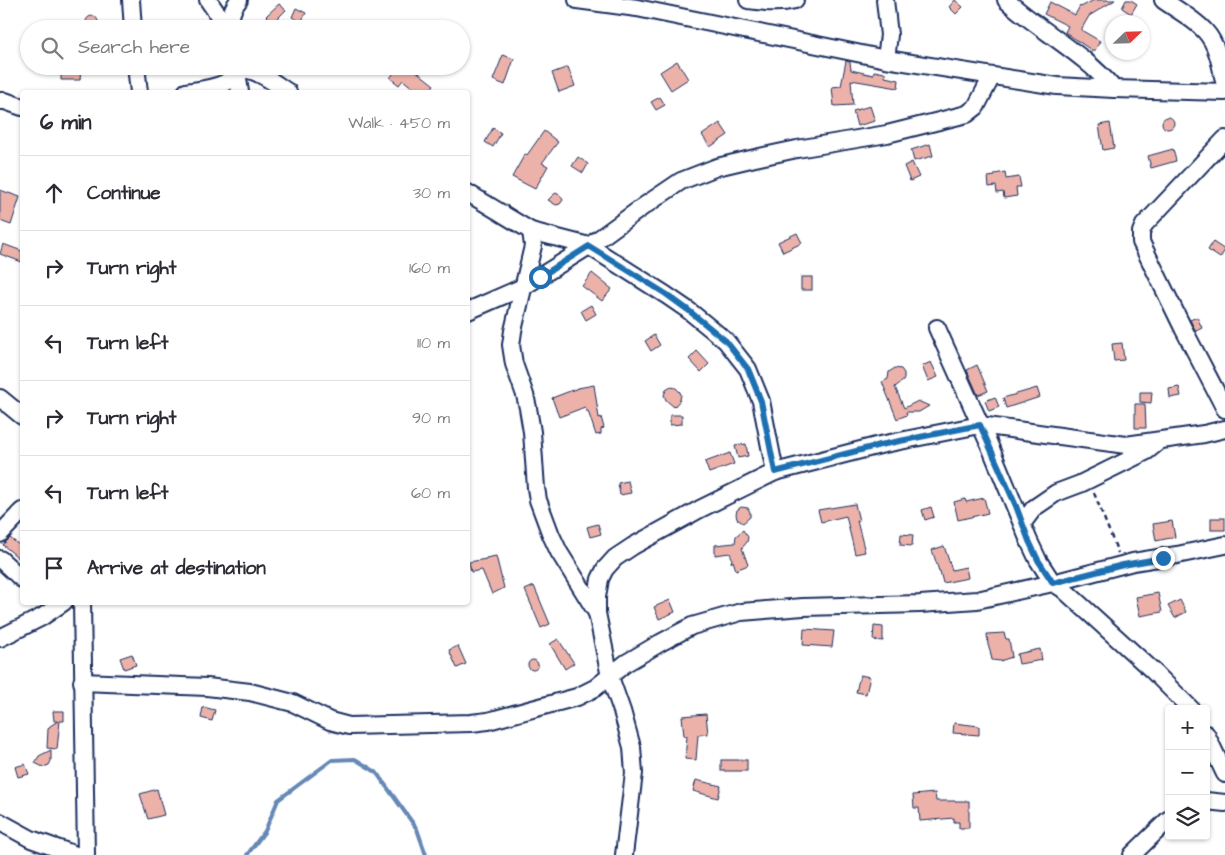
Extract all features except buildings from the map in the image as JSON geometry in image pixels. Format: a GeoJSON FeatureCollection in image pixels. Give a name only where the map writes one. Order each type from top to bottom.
{"type":"FeatureCollection","features":[{"type":"Feature","properties":{"kind":"street"},"geometry":{"type":"LineString","coordinates":[[131,0],[132,20]]}},
{"type":"Feature","properties":{"kind":"street"},"geometry":{"type":"LineString","coordinates":[[208,0],[222,20]]}},
{"type":"Feature","properties":{"kind":"street"},"geometry":{"type":"LineString","coordinates":[[230,20],[234,6],[239,0]]}},
{"type":"Feature","properties":{"kind":"street"},"geometry":{"type":"LineString","coordinates":[[577,0],[637,8],[886,59],[1057,86],[1225,92]]}},
{"type":"Feature","properties":{"kind":"street"},"geometry":{"type":"LineString","coordinates":[[637,8],[665,0]]}},
{"type":"Feature","properties":{"kind":"street"},"geometry":{"type":"LineString","coordinates":[[748,0],[772,4],[788,1]]}},
{"type":"Feature","properties":{"kind":"street"},"geometry":{"type":"LineString","coordinates":[[885,0],[889,35],[886,59]]}},
{"type":"Feature","properties":{"kind":"street"},"geometry":{"type":"LineString","coordinates":[[1006,0],[1022,15],[1080,56],[1103,76],[1114,89]]}},
{"type":"Feature","properties":{"kind":"street"},"geometry":{"type":"LineString","coordinates":[[1163,0],[1204,30],[1212,42],[1220,62],[1225,86]]}},
{"type":"Feature","properties":{"kind":"street"},"geometry":{"type":"LineString","coordinates":[[137,75],[138,90]]}},
{"type":"Feature","properties":{"kind":"street"},"geometry":{"type":"LineString","coordinates":[[199,90],[226,83],[232,75]]}},
{"type":"Feature","properties":{"kind":"street"},"geometry":{"type":"LineString","coordinates":[[238,75],[240,90]]}},
{"type":"Feature","properties":{"kind":"street"},"geometry":{"type":"LineString","coordinates":[[261,75],[285,90]]}},
{"type":"Feature","properties":{"kind":"street"},"geometry":{"type":"LineString","coordinates":[[470,310],[523,287],[589,246],[681,181],[717,167],[797,149],[887,134],[967,114],[976,107],[992,76]]}},
{"type":"Feature","properties":{"kind":"street"},"geometry":{"type":"LineString","coordinates":[[2,104],[20,107]]}},
{"type":"Feature","properties":{"kind":"street"},"geometry":{"type":"LineString","coordinates":[[1225,138],[1144,225],[1141,232],[1141,242],[1225,409]]}},
{"type":"Feature","properties":{"kind":"street"},"geometry":{"type":"LineString","coordinates":[[470,194],[531,231],[589,246],[666,294],[726,341],[748,369],[761,401],[775,472]]}},
{"type":"Feature","properties":{"kind":"street"},"geometry":{"type":"LineString","coordinates":[[531,231],[533,246],[511,345],[514,364],[528,408],[537,494],[559,552],[597,613]]}},
{"type":"Feature","properties":{"kind":"street"},"geometry":{"type":"LineString","coordinates":[[938,328],[1029,541],[1038,560],[1053,583],[1063,589],[1152,670],[1187,705]]}},
{"type":"Feature","properties":{"kind":"street"},"geometry":{"type":"LineString","coordinates":[[0,398],[20,414]]}},
{"type":"Feature","properties":{"kind":"street"},"geometry":{"type":"LineString","coordinates":[[624,855],[634,773],[632,747],[610,677],[597,613],[600,579],[605,569],[615,558],[632,546],[700,509],[775,472],[880,445],[980,425],[1126,445],[1225,429]]}},
{"type":"Feature","properties":{"kind":"street"},"geometry":{"type":"LineString","coordinates":[[1022,524],[1034,508],[1056,493],[1088,480],[1146,451],[1160,440]]}},
{"type":"Feature","properties":{"kind":"street"},"geometry":{"type":"LineString","coordinates":[[0,534],[20,512]]}},
{"type":"Feature","properties":{"kind":"street"},"geometry":{"type":"LineString","coordinates":[[82,682],[207,687],[250,692],[293,704],[330,721],[349,726],[488,722],[576,697],[595,688],[626,664],[692,626],[741,612],[803,607],[920,604],[977,600],[1123,565],[1225,545]]}},
{"type":"Feature","properties":{"kind":"street"},"geometry":{"type":"LineString","coordinates":[[0,559],[20,577]]}},
{"type":"Feature","properties":{"kind":"street"},"geometry":{"type":"LineString","coordinates":[[0,638],[42,617],[55,605]]}},
{"type":"Feature","properties":{"kind":"street"},"geometry":{"type":"LineString","coordinates":[[82,605],[86,855]]}},
{"type":"Feature","properties":{"kind":"street"},"geometry":{"type":"LineString","coordinates":[[1210,742],[1225,774]]}},
{"type":"Feature","properties":{"kind":"street"},"geometry":{"type":"LineString","coordinates":[[1210,802],[1225,803]]}},
{"type":"Feature","properties":{"kind":"street"},"geometry":{"type":"LineString","coordinates":[[0,822],[31,839],[76,855]]}},
{"type":"Feature","properties":{"kind":"street"},"geometry":{"type":"LineString","coordinates":[[1132,855],[1165,822]]}},
{"type":"Feature","properties":{"kind":"path"},"geometry":{"type":"LineString","coordinates":[[1088,480],[1123,565]]}},
{"type":"Feature","properties":{"kind":"waterway"},"geometry":{"type":"LineString","coordinates":[[247,855],[265,831],[278,800],[332,760],[355,759],[376,772],[417,829],[426,855]]}},
{"type":"Feature","properties":{"kind":"route"},"geometry":{"type":"LineString","coordinates":[[540,277],[589,246],[666,294],[726,341],[748,369],[761,401],[775,472],[880,445],[980,425],[1016,506],[1029,541],[1038,560],[1053,583],[1133,562],[1163,558]]}}]}
